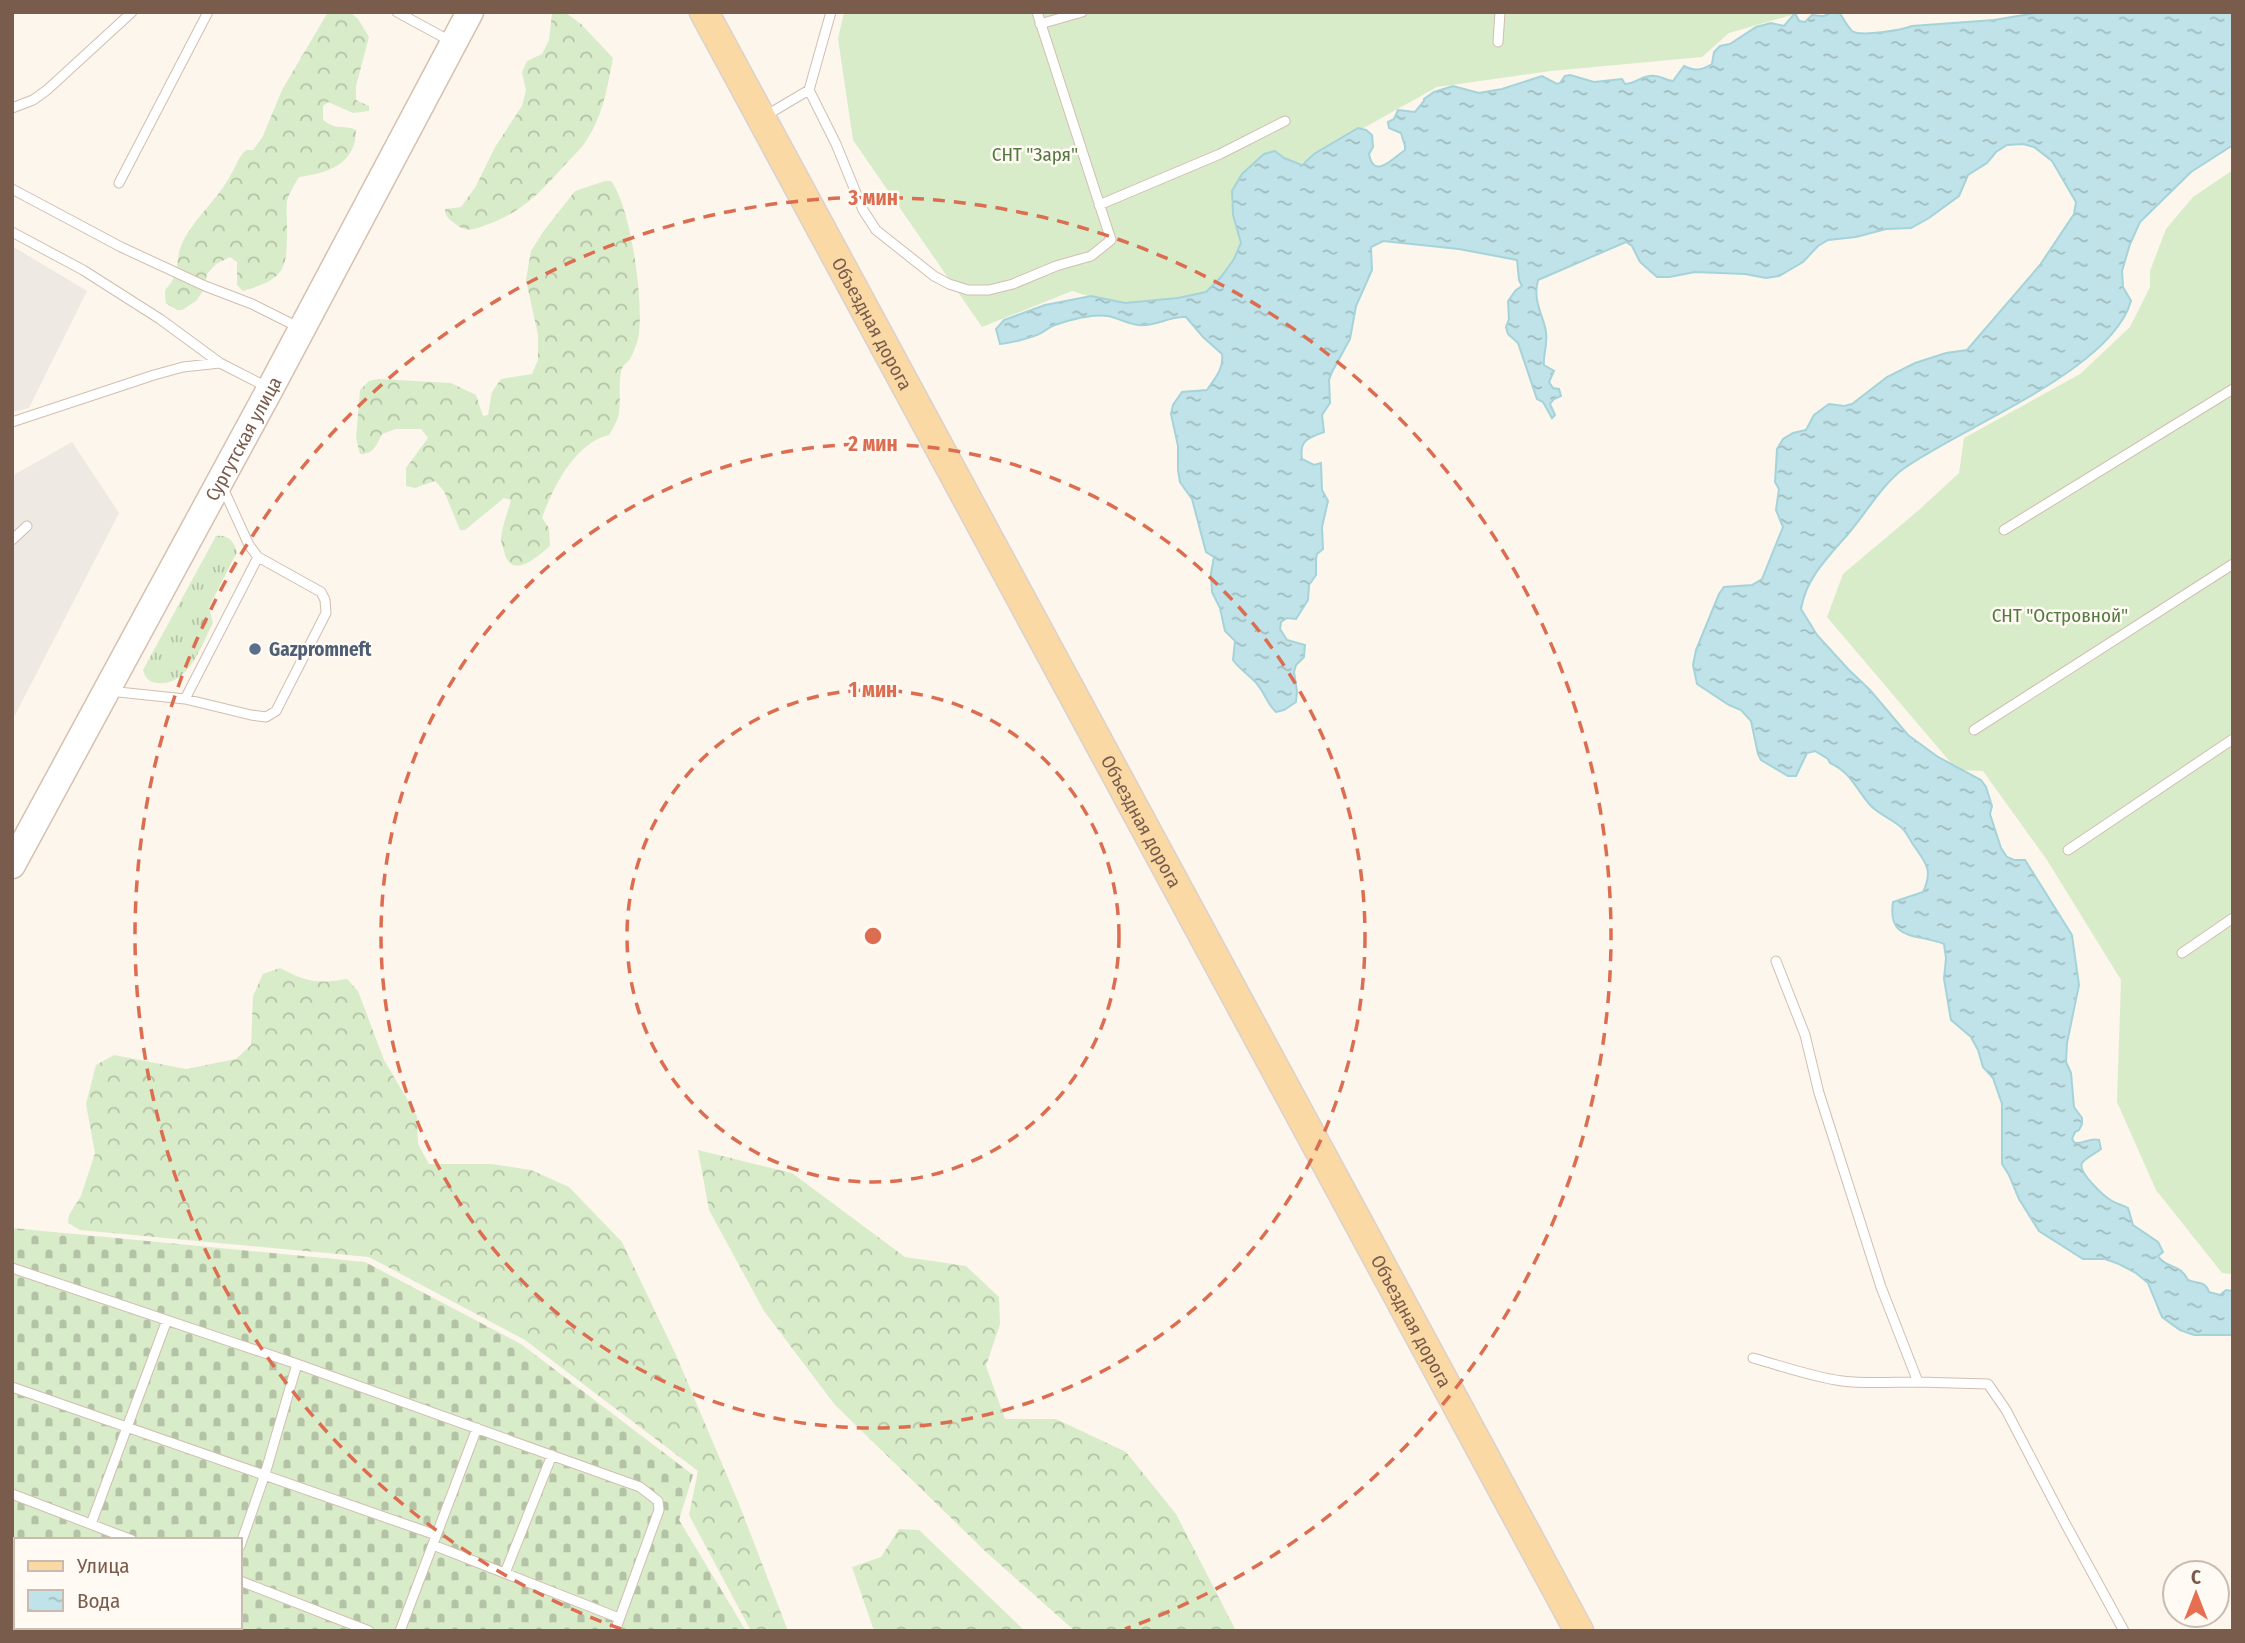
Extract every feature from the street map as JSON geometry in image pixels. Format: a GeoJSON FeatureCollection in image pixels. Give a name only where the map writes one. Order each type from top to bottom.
{"type":"FeatureCollection","features":[{"type":"Feature","properties":{"kind":"main road","name":"Сургутская улица"},"geometry":{"type":"LineString","coordinates":[[12,865],[108,691],[470,12]]}},
{"type":"Feature","properties":{"kind":"main road","name":"Объездная дорога"},"geometry":{"type":"LineString","coordinates":[[704,12],[1579,1631]]}},
{"type":"Feature","properties":{"kind":"lane"},"geometry":{"type":"LineString","coordinates":[[12,108],[33,100],[47,90],[132,12]]}},
{"type":"Feature","properties":{"kind":"lane"},"geometry":{"type":"LineString","coordinates":[[119,183],[208,12]]}},
{"type":"Feature","properties":{"kind":"lane"},"geometry":{"type":"LineString","coordinates":[[397,12],[453,43]]}},
{"type":"Feature","properties":{"kind":"lane"},"geometry":{"type":"LineString","coordinates":[[831,12],[809,90],[836,144],[863,210],[876,230],[934,276],[968,290],[989,290],[1013,284],[1056,266],[1091,256],[1111,240],[1037,12]]}},
{"type":"Feature","properties":{"kind":"lane"},"geometry":{"type":"LineString","coordinates":[[1040,23],[1082,12]]}},
{"type":"Feature","properties":{"kind":"lane"},"geometry":{"type":"LineString","coordinates":[[1498,42],[1500,12]]}},
{"type":"Feature","properties":{"kind":"lane"},"geometry":{"type":"LineString","coordinates":[[761,119],[809,90]]}},
{"type":"Feature","properties":{"kind":"lane"},"geometry":{"type":"LineString","coordinates":[[1099,205],[1220,154],[1285,121]]}},
{"type":"Feature","properties":{"kind":"lane"},"geometry":{"type":"LineString","coordinates":[[12,189],[121,247],[205,286],[252,304],[302,329]]}},
{"type":"Feature","properties":{"kind":"lane"},"geometry":{"type":"LineString","coordinates":[[12,232],[83,270],[160,319],[220,363],[270,389]]}},
{"type":"Feature","properties":{"kind":"lane"},"geometry":{"type":"LineString","coordinates":[[12,422],[154,374],[183,367],[220,363]]}},
{"type":"Feature","properties":{"kind":"lane"},"geometry":{"type":"LineString","coordinates":[[2004,530],[2233,389]]}},
{"type":"Feature","properties":{"kind":"lane"},"geometry":{"type":"LineString","coordinates":[[108,691],[185,699],[266,717],[276,710],[326,613],[325,600],[321,592],[258,557],[249,545],[220,481]]}},
{"type":"Feature","properties":{"kind":"lane"},"geometry":{"type":"LineString","coordinates":[[12,540],[27,526]]}},
{"type":"Feature","properties":{"kind":"lane"},"geometry":{"type":"LineString","coordinates":[[185,699],[258,557]]}},
{"type":"Feature","properties":{"kind":"lane"},"geometry":{"type":"LineString","coordinates":[[1973,730],[2233,564]]}},
{"type":"Feature","properties":{"kind":"lane"},"geometry":{"type":"LineString","coordinates":[[2068,850],[2233,739]]}},
{"type":"Feature","properties":{"kind":"lane"},"geometry":{"type":"LineString","coordinates":[[2182,953],[2233,918]]}},
{"type":"Feature","properties":{"kind":"lane"},"geometry":{"type":"LineString","coordinates":[[1776,961],[1805,1035],[1819,1093],[1881,1287],[1918,1382]]}},
{"type":"Feature","properties":{"kind":"lane"},"geometry":{"type":"LineString","coordinates":[[12,1268],[297,1364],[640,1487],[658,1501],[659,1510],[615,1631]]}},
{"type":"Feature","properties":{"kind":"lane"},"geometry":{"type":"LineString","coordinates":[[90,1524],[167,1320]]}},
{"type":"Feature","properties":{"kind":"lane"},"geometry":{"type":"LineString","coordinates":[[1753,1358],[1840,1380],[1872,1383],[1988,1384],[2006,1410],[2124,1631]]}},
{"type":"Feature","properties":{"kind":"lane"},"geometry":{"type":"LineString","coordinates":[[242,1540],[265,1474],[297,1364]]}},
{"type":"Feature","properties":{"kind":"lane"},"geometry":{"type":"LineString","coordinates":[[12,1387],[265,1474],[434,1540],[505,1573],[619,1618]]}},
{"type":"Feature","properties":{"kind":"lane"},"geometry":{"type":"LineString","coordinates":[[400,1631],[477,1428]]}},
{"type":"Feature","properties":{"kind":"lane"},"geometry":{"type":"LineString","coordinates":[[505,1573],[552,1455]]}},
{"type":"Feature","properties":{"kind":"lane"},"geometry":{"type":"LineString","coordinates":[[12,1494],[127,1538]]}},
{"type":"Feature","properties":{"kind":"lane"},"geometry":{"type":"LineString","coordinates":[[242,1582],[369,1631]]}},
{"type":"Feature","properties":{"kind":"shaded area"},"geometry":{"type":"Polygon","coordinates":[[[12,246],[87,291],[29,408],[12,412],[12,246]]]}},
{"type":"Feature","properties":{"kind":"shaded area"},"geometry":{"type":"Polygon","coordinates":[[[72,442],[119,513],[12,721],[12,476],[72,442]]]}},
{"type":"Feature","properties":{"kind":"green space"},"geometry":{"type":"Polygon","coordinates":[[[328,12],[350,12],[358,19],[369,37],[356,86],[356,100],[369,106],[369,111],[353,113],[328,102],[323,106],[323,120],[332,125],[356,130],[351,152],[329,170],[299,177],[287,201],[285,261],[277,276],[243,291],[237,285],[237,262],[230,257],[216,264],[207,274],[203,291],[196,301],[182,310],[177,310],[166,303],[165,293],[175,275],[185,237],[226,183],[246,150],[253,150],[262,138],[282,90],[328,12]]]}},
{"type":"Feature","properties":{"kind":"green space","name":"СНТ \"Заря\""},"geometry":{"type":"Polygon","coordinates":[[[844,12],[1802,12],[1729,33],[1702,57],[1551,71],[1437,87],[1231,202],[1251,252],[1212,307],[1150,315],[1072,291],[982,327],[853,140],[838,39],[844,12]]]}},
{"type":"Feature","properties":{"kind":"green space"},"geometry":{"type":"Polygon","coordinates":[[[552,13],[566,13],[581,24],[613,58],[596,124],[582,147],[528,202],[498,220],[475,229],[464,229],[448,218],[445,209],[461,207],[522,106],[526,90],[522,72],[527,61],[542,54],[549,40],[552,13]]]}},
{"type":"Feature","properties":{"kind":"green space","name":"СНТ \"Островной\""},"geometry":{"type":"Polygon","coordinates":[[[2233,170],[2233,1274],[2222,1273],[2156,1190],[2117,1102],[2121,980],[2047,860],[1983,771],[1957,770],[1827,617],[1843,574],[1959,473],[1964,438],[2080,374],[2130,327],[2150,287],[2150,271],[2166,229],[2193,197],[2233,170]]]}},
{"type":"Feature","properties":{"kind":"green space"},"geometry":{"type":"Polygon","coordinates":[[[611,181],[618,194],[635,257],[640,304],[638,339],[631,357],[623,366],[619,410],[613,428],[609,435],[586,447],[576,457],[559,480],[547,506],[542,518],[549,528],[550,546],[526,563],[514,565],[505,555],[501,539],[511,500],[504,498],[465,530],[460,530],[444,491],[435,481],[415,488],[406,486],[406,468],[428,438],[421,429],[396,429],[382,434],[372,451],[360,454],[356,438],[360,390],[369,381],[378,379],[451,383],[476,395],[483,416],[488,415],[492,392],[501,379],[532,374],[538,360],[538,335],[526,280],[531,251],[575,191],[611,181]]]}},
{"type":"Feature","properties":{"kind":"green space"},"geometry":{"type":"Polygon","coordinates":[[[216,536],[230,539],[237,552],[209,607],[213,623],[186,672],[168,682],[152,682],[143,670],[216,536]]]}},
{"type":"Feature","properties":{"kind":"green space"},"geometry":{"type":"Polygon","coordinates":[[[280,968],[312,981],[347,979],[358,991],[384,1060],[417,1116],[418,1144],[429,1164],[491,1164],[531,1170],[569,1187],[622,1242],[676,1355],[739,1504],[788,1631],[751,1631],[689,1515],[698,1471],[525,1340],[369,1257],[80,1230],[68,1223],[69,1215],[81,1196],[95,1153],[86,1104],[96,1065],[114,1055],[186,1069],[236,1059],[251,1045],[253,996],[263,974],[280,968]]]}},
{"type":"Feature","properties":{"kind":"green space"},"geometry":{"type":"Polygon","coordinates":[[[698,1150],[792,1173],[905,1257],[966,1266],[999,1297],[1000,1324],[986,1366],[1005,1419],[1056,1419],[1126,1452],[1176,1514],[1236,1631],[1075,1631],[986,1552],[835,1405],[764,1311],[709,1210],[698,1150]]]}},
{"type":"Feature","properties":{"kind":"green space"},"geometry":{"type":"Polygon","coordinates":[[[12,1228],[365,1262],[521,1344],[693,1475],[679,1520],[746,1631],[12,1631],[12,1228]]]}},
{"type":"Feature","properties":{"kind":"green space"},"geometry":{"type":"Polygon","coordinates":[[[899,1529],[919,1530],[1025,1631],[874,1631],[852,1567],[881,1557],[899,1529]]]}},
{"type":"Feature","properties":{"kind":"water"},"geometry":{"type":"Polygon","coordinates":[[[1830,12],[1839,12],[1852,31],[1872,33],[1912,26],[1994,20],[2041,12],[2233,12],[2233,145],[2191,172],[2140,222],[2122,271],[2123,287],[2131,301],[2118,327],[2095,351],[2065,374],[1929,453],[1895,476],[1819,568],[1808,587],[1801,609],[1817,635],[1870,690],[1908,735],[1938,757],[1981,780],[1986,787],[1992,806],[1990,814],[2001,848],[2007,857],[2025,860],[2072,935],[2079,985],[2067,1043],[2066,1062],[2071,1073],[2074,1107],[2082,1118],[2082,1124],[2072,1139],[2075,1143],[2099,1140],[2101,1149],[2082,1163],[2084,1172],[2108,1199],[2128,1208],[2133,1225],[2158,1242],[2163,1252],[2158,1256],[2161,1260],[2181,1271],[2188,1280],[2203,1284],[2209,1292],[2220,1295],[2226,1290],[2233,1291],[2233,1335],[2194,1335],[2180,1330],[2162,1317],[2148,1283],[2136,1273],[2105,1259],[2083,1259],[2039,1231],[2002,1164],[2002,1104],[1993,1078],[1983,1067],[1971,1037],[1951,1020],[1944,979],[1944,944],[1906,934],[1899,930],[1892,915],[1893,902],[1923,892],[1928,877],[1924,861],[1903,829],[1871,806],[1849,777],[1828,759],[1815,751],[1807,753],[1796,776],[1788,776],[1761,760],[1751,721],[1741,710],[1697,684],[1693,665],[1696,650],[1719,594],[1724,587],[1752,585],[1762,579],[1783,527],[1776,510],[1779,489],[1775,482],[1777,449],[1783,439],[1806,430],[1814,415],[1829,404],[1852,404],[1887,377],[1915,363],[1946,353],[1967,350],[2040,265],[2074,214],[2076,202],[2052,161],[2034,147],[2023,144],[2007,145],[1968,175],[1959,196],[1929,218],[1911,228],[1886,229],[1856,237],[1828,240],[1818,246],[1803,262],[1779,276],[1766,278],[1745,274],[1695,272],[1657,277],[1640,262],[1632,246],[1626,242],[1538,280],[1538,306],[1546,334],[1544,365],[1554,371],[1549,382],[1553,388],[1559,389],[1561,396],[1550,404],[1555,415],[1552,418],[1543,402],[1537,399],[1518,343],[1508,334],[1506,327],[1509,319],[1508,301],[1522,286],[1517,260],[1459,249],[1383,241],[1371,247],[1372,270],[1356,306],[1350,339],[1329,380],[1330,403],[1322,415],[1324,432],[1309,438],[1302,448],[1302,459],[1314,465],[1321,463],[1322,490],[1328,501],[1322,527],[1323,549],[1317,554],[1316,575],[1309,585],[1308,600],[1296,619],[1287,618],[1281,622],[1280,629],[1287,640],[1305,645],[1304,657],[1296,665],[1294,672],[1296,702],[1276,712],[1257,684],[1233,660],[1235,641],[1225,631],[1220,608],[1212,592],[1214,557],[1206,552],[1192,499],[1180,482],[1178,470],[1178,446],[1171,414],[1173,405],[1182,392],[1207,390],[1220,369],[1222,354],[1186,317],[1145,325],[1108,316],[1074,319],[1032,337],[1000,344],[996,329],[1004,320],[1045,305],[1091,296],[1125,303],[1178,298],[1206,292],[1234,259],[1241,243],[1233,215],[1232,191],[1242,174],[1264,154],[1275,151],[1302,165],[1314,154],[1358,128],[1372,135],[1373,147],[1369,154],[1372,162],[1375,166],[1385,165],[1405,150],[1401,133],[1389,128],[1388,122],[1394,119],[1398,110],[1415,112],[1424,99],[1434,92],[1453,86],[1479,93],[1502,89],[1542,76],[1557,84],[1570,75],[1594,82],[1622,79],[1625,84],[1651,76],[1673,81],[1684,66],[1698,70],[1712,64],[1714,52],[1720,46],[1730,44],[1756,27],[1771,23],[1784,26],[1795,13],[1799,21],[1805,22],[1812,15],[1824,16],[1830,12]]]}},
{"type":"Feature","properties":{"kind":"place","name":"Gazpromneft"},"geometry":{"type":"Point","coordinates":[255,649]}}]}
